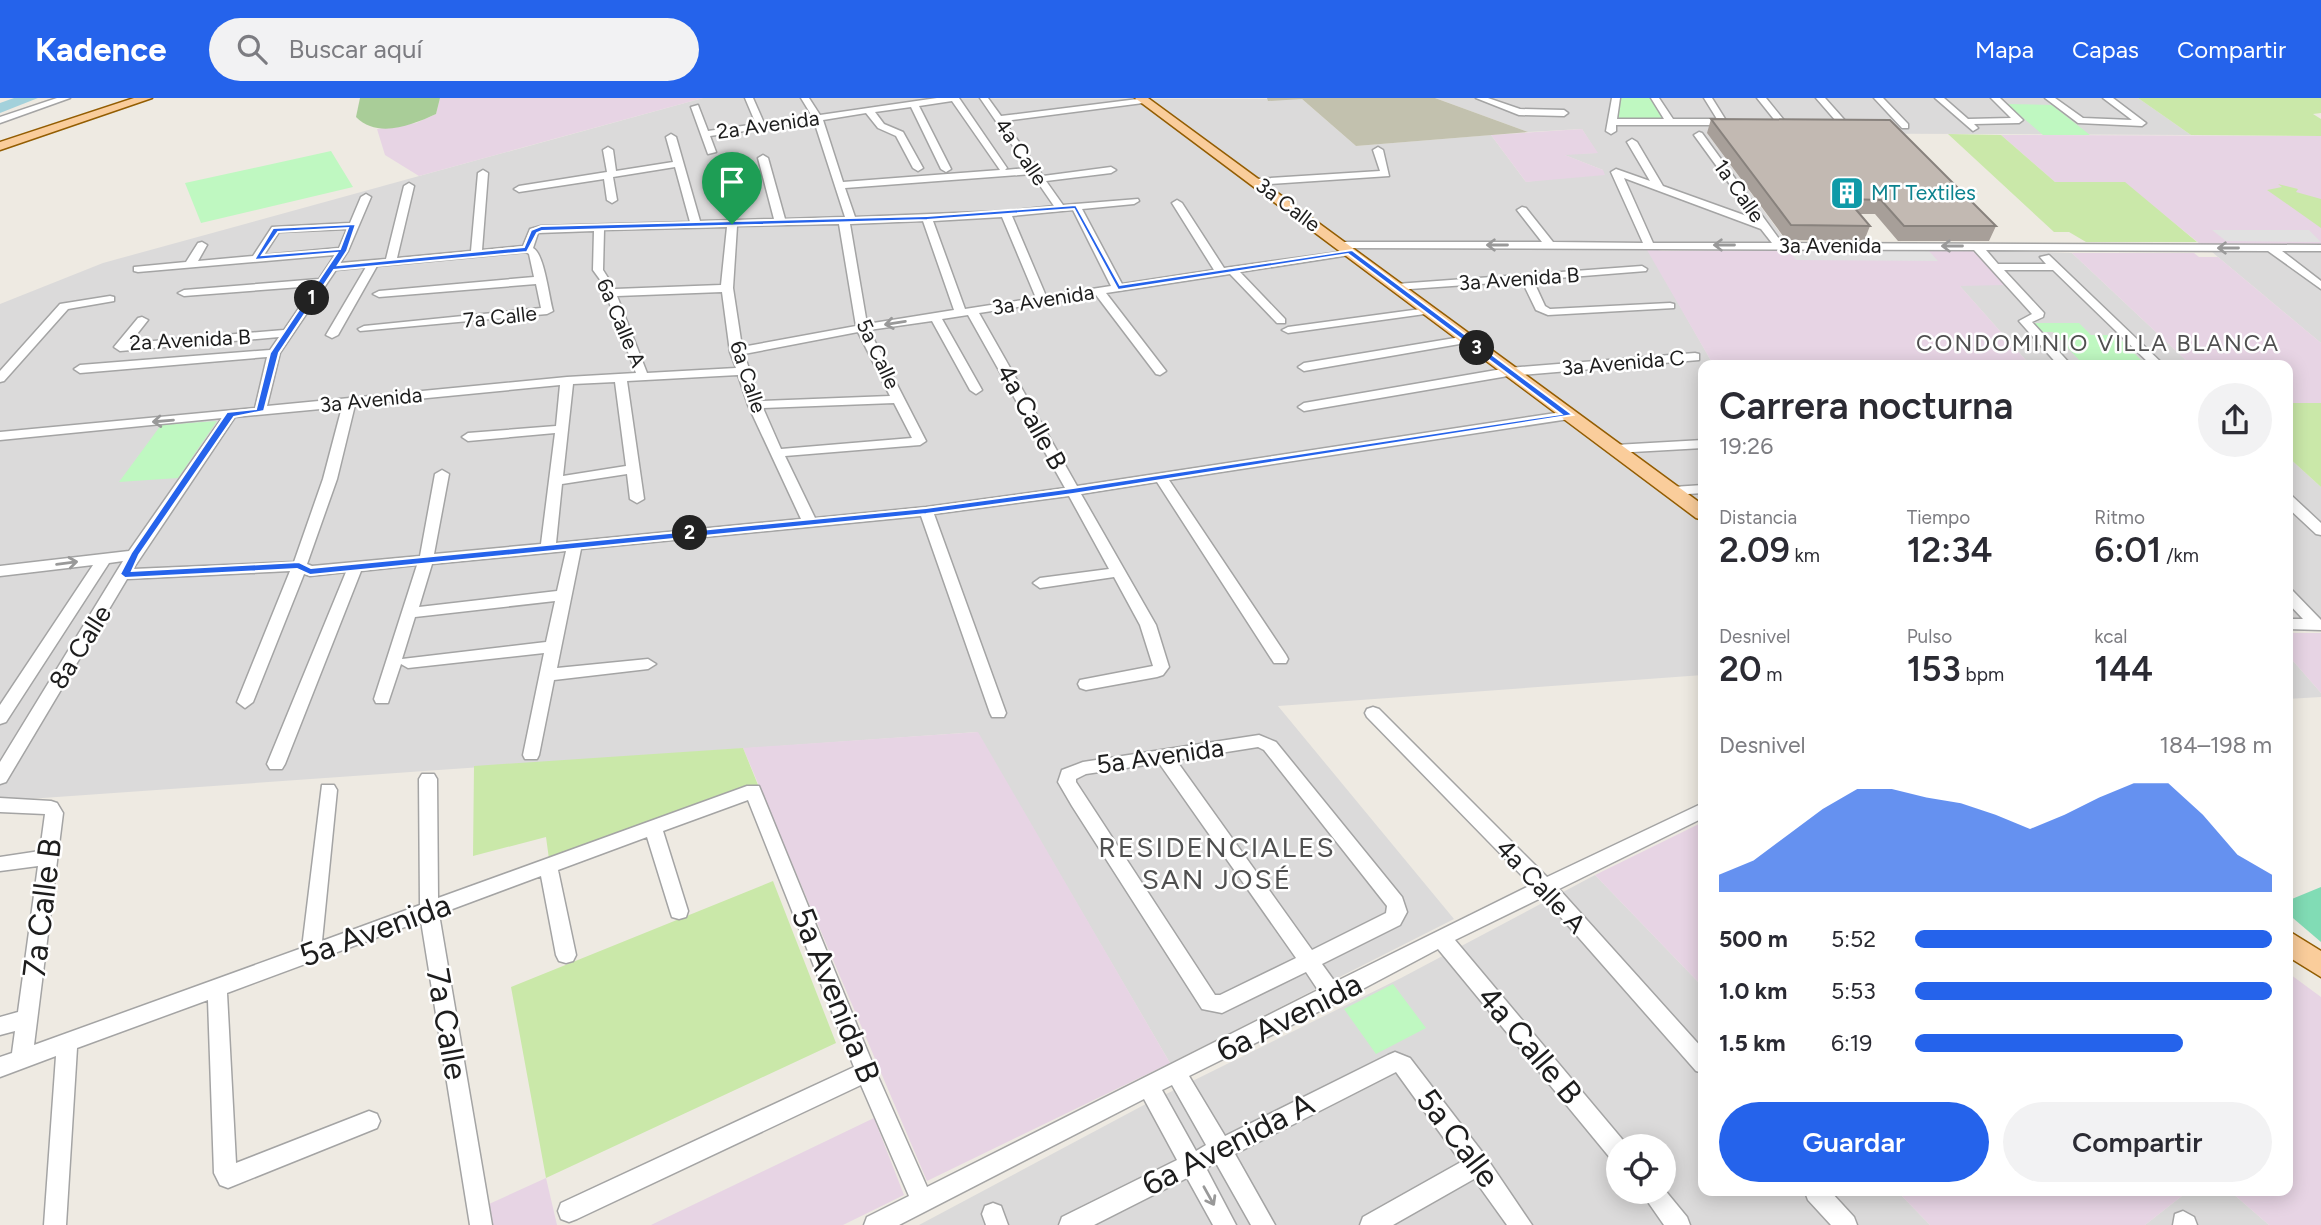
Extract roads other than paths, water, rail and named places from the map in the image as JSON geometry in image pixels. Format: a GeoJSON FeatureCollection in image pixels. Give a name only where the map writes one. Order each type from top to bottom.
{"type":"FeatureCollection","features":[{"type":"Feature","properties":{"kind":"main road"},"geometry":{"type":"LineString","coordinates":[[0,138],[123,98]]}},
{"type":"Feature","properties":{"kind":"main road"},"geometry":{"type":"LineString","coordinates":[[0,146],[146,98]]}},
{"type":"Feature","properties":{"kind":"main road","name":"3a Calle"},"geometry":{"type":"LineString","coordinates":[[1142,99],[1698,510]]}},
{"type":"Feature","properties":{"kind":"main road"},"geometry":{"type":"LineString","coordinates":[[2293,945],[2321,966]]}},
{"type":"Feature","properties":{"kind":"street"},"geometry":{"type":"LineString","coordinates":[[0,120],[66,98]]}},
{"type":"Feature","properties":{"kind":"street"},"geometry":{"type":"LineString","coordinates":[[749,98],[761,126]]}},
{"type":"Feature","properties":{"kind":"street","name":"5a Calle"},"geometry":{"type":"LineString","coordinates":[[777,453],[920,441],[862,328],[848,221],[840,185],[818,119],[805,98]]}},
{"type":"Feature","properties":{"kind":"street"},"geometry":{"type":"LineString","coordinates":[[955,98],[1002,168]]}},
{"type":"Feature","properties":{"kind":"street","name":"2a Avenida"},"geometry":{"type":"LineString","coordinates":[[705,134],[955,98]]}},
{"type":"Feature","properties":{"kind":"street","name":"4a Calle"},"geometry":{"type":"LineString","coordinates":[[984,98],[1058,205]]}},
{"type":"Feature","properties":{"kind":"street"},"geometry":{"type":"LineString","coordinates":[[1480,98],[1519,112],[1557,115],[1564,113],[1523,106],[1500,98]]}},
{"type":"Feature","properties":{"kind":"street"},"geometry":{"type":"LineString","coordinates":[[1616,98],[1612,126],[1724,121],[1708,98]]}},
{"type":"Feature","properties":{"kind":"street"},"geometry":{"type":"LineString","coordinates":[[1656,98],[1670,122]]}},
{"type":"Feature","properties":{"kind":"street"},"geometry":{"type":"LineString","coordinates":[[1761,98],[1784,126]]}},
{"type":"Feature","properties":{"kind":"street"},"geometry":{"type":"LineString","coordinates":[[1820,98],[1846,127]]}},
{"type":"Feature","properties":{"kind":"street"},"geometry":{"type":"LineString","coordinates":[[1878,98],[1905,126]]}},
{"type":"Feature","properties":{"kind":"street"},"geometry":{"type":"LineString","coordinates":[[1939,98],[1970,125],[2019,120],[1995,98]]}},
{"type":"Feature","properties":{"kind":"street"},"geometry":{"type":"LineString","coordinates":[[2049,98],[2078,121],[2145,126],[2107,98]]}},
{"type":"Feature","properties":{"kind":"street"},"geometry":{"type":"LineString","coordinates":[[998,119],[1142,99]]}},
{"type":"Feature","properties":{"kind":"street"},"geometry":{"type":"LineString","coordinates":[[914,104],[946,169]]}},
{"type":"Feature","properties":{"kind":"street"},"geometry":{"type":"LineString","coordinates":[[695,107],[711,152]]}},
{"type":"Feature","properties":{"kind":"street"},"geometry":{"type":"LineString","coordinates":[[869,111],[881,126],[900,134],[918,168]]}},
{"type":"Feature","properties":{"kind":"street","name":"1a Calle"},"geometry":{"type":"LineString","coordinates":[[1699,135],[1779,246]]}},
{"type":"Feature","properties":{"kind":"street"},"geometry":{"type":"LineString","coordinates":[[671,137],[696,225]]}},
{"type":"Feature","properties":{"kind":"street"},"geometry":{"type":"LineString","coordinates":[[1632,142],[1659,188]]}},
{"type":"Feature","properties":{"kind":"street"},"geometry":{"type":"LineString","coordinates":[[1256,181],[1386,174],[1378,149]]}},
{"type":"Feature","properties":{"kind":"street"},"geometry":{"type":"LineString","coordinates":[[608,150],[612,200]]}},
{"type":"Feature","properties":{"kind":"street"},"geometry":{"type":"LineString","coordinates":[[763,158],[780,221]]}},
{"type":"Feature","properties":{"kind":"street"},"geometry":{"type":"LineString","coordinates":[[519,189],[678,164]]}},
{"type":"Feature","properties":{"kind":"street"},"geometry":{"type":"LineString","coordinates":[[840,185],[1111,170]]}},
{"type":"Feature","properties":{"kind":"street"},"geometry":{"type":"LineString","coordinates":[[1649,245],[1616,172],[1763,226]]}},
{"type":"Feature","properties":{"kind":"street"},"geometry":{"type":"LineString","coordinates":[[476,253],[483,173]]}},
{"type":"Feature","properties":{"kind":"street"},"geometry":{"type":"LineString","coordinates":[[391,260],[409,186]]}},
{"type":"Feature","properties":{"kind":"street"},"geometry":{"type":"LineString","coordinates":[[260,411],[274,353],[343,251],[366,197]]}},
{"type":"Feature","properties":{"kind":"street"},"geometry":{"type":"LineString","coordinates":[[332,267],[527,249],[534,231],[927,218],[1006,214],[1134,201]]}},
{"type":"Feature","properties":{"kind":"street"},"geometry":{"type":"LineString","coordinates":[[1177,203],[1226,271],[1284,326],[1428,311]]}},
{"type":"Feature","properties":{"kind":"street","name":"4a Calle"},"geometry":{"type":"LineString","coordinates":[[1076,207],[1118,288]]}},
{"type":"Feature","properties":{"kind":"street"},"geometry":{"type":"LineString","coordinates":[[1522,210],[1549,245]]}},
{"type":"Feature","properties":{"kind":"street"},"geometry":{"type":"LineString","coordinates":[[1006,214],[1042,299]]}},
{"type":"Feature","properties":{"kind":"street","name":"4a Calle B"},"geometry":{"type":"LineString","coordinates":[[927,218],[967,312],[1073,491],[1148,625],[1161,667],[1157,671],[1086,684]]}},
{"type":"Feature","properties":{"kind":"street","name":"6a Calle"},"geometry":{"type":"LineString","coordinates":[[732,224],[727,288],[736,352],[754,405],[809,520]]}},
{"type":"Feature","properties":{"kind":"street"},"geometry":{"type":"LineString","coordinates":[[257,258],[276,229],[353,226]]}},
{"type":"Feature","properties":{"kind":"street","name":"6a Calle A"},"geometry":{"type":"LineString","coordinates":[[599,228],[598,270],[610,293],[643,377]]}},
{"type":"Feature","properties":{"kind":"street"},"geometry":{"type":"LineString","coordinates":[[190,264],[202,245]]}},
{"type":"Feature","properties":{"kind":"street","name":"3a Avenida"},"geometry":{"type":"LineString","coordinates":[[736,352],[862,328],[1226,271],[1345,248],[1549,245],[2321,248]]}},
{"type":"Feature","properties":{"kind":"street"},"geometry":{"type":"LineString","coordinates":[[1976,246],[2039,313],[2025,321],[2061,360]]}},
{"type":"Feature","properties":{"kind":"street"},"geometry":{"type":"LineString","coordinates":[[2271,248],[2321,286]]}},
{"type":"Feature","properties":{"kind":"street","name":"7a Calle"},"geometry":{"type":"LineString","coordinates":[[364,330],[542,314],[549,308],[534,251],[527,249]]}},
{"type":"Feature","properties":{"kind":"street"},"geometry":{"type":"LineString","coordinates":[[138,269],[343,251]]}},
{"type":"Feature","properties":{"kind":"street"},"geometry":{"type":"LineString","coordinates":[[2045,257],[2153,360]]}},
{"type":"Feature","properties":{"kind":"street"},"geometry":{"type":"LineString","coordinates":[[332,335],[374,262]]}},
{"type":"Feature","properties":{"kind":"street"},"geometry":{"type":"LineString","coordinates":[[1995,267],[2056,267]]}},
{"type":"Feature","properties":{"kind":"street","name":"3a Avenida B"},"geometry":{"type":"LineString","coordinates":[[1396,287],[1642,269]]}},
{"type":"Feature","properties":{"kind":"street"},"geometry":{"type":"LineString","coordinates":[[1527,279],[1541,308],[1548,312],[1670,306]]}},
{"type":"Feature","properties":{"kind":"street"},"geometry":{"type":"LineString","coordinates":[[379,294],[542,280]]}},
{"type":"Feature","properties":{"kind":"street"},"geometry":{"type":"LineString","coordinates":[[184,293],[323,282]]}},
{"type":"Feature","properties":{"kind":"street"},"geometry":{"type":"LineString","coordinates":[[610,293],[727,288]]}},
{"type":"Feature","properties":{"kind":"street"},"geometry":{"type":"LineString","coordinates":[[1099,291],[1160,371]]}},
{"type":"Feature","properties":{"kind":"street"},"geometry":{"type":"LineString","coordinates":[[0,378],[64,306],[110,299]]}},
{"type":"Feature","properties":{"kind":"street"},"geometry":{"type":"LineString","coordinates":[[935,316],[976,390]]}},
{"type":"Feature","properties":{"kind":"street","name":"2a Avenida B"},"geometry":{"type":"LineString","coordinates":[[142,320],[120,347],[288,333]]}},
{"type":"Feature","properties":{"kind":"street"},"geometry":{"type":"LineString","coordinates":[[1304,367],[1467,340]]}},
{"type":"Feature","properties":{"kind":"street"},"geometry":{"type":"LineString","coordinates":[[80,369],[274,353]]}},
{"type":"Feature","properties":{"kind":"street","name":"3a Avenida C"},"geometry":{"type":"LineString","coordinates":[[1304,407],[1508,372],[1695,357]]}},
{"type":"Feature","properties":{"kind":"street","name":"3a Avenida"},"geometry":{"type":"LineString","coordinates":[[0,436],[567,381],[743,371]]}},
{"type":"Feature","properties":{"kind":"street","name":"6a Calle A"},"geometry":{"type":"LineString","coordinates":[[621,379],[637,499]]}},
{"type":"Feature","properties":{"kind":"street"},"geometry":{"type":"LineString","coordinates":[[548,549],[567,381]]}},
{"type":"Feature","properties":{"kind":"street"},"geometry":{"type":"LineString","coordinates":[[754,405],[898,398]]}},
{"type":"Feature","properties":{"kind":"street"},"geometry":{"type":"LineString","coordinates":[[246,702],[299,566],[341,443],[349,402]]}},
{"type":"Feature","properties":{"kind":"street","name":"8a Calle"},"geometry":{"type":"LineString","coordinates":[[0,777],[125,574],[134,555],[231,414]]}},
{"type":"Feature","properties":{"kind":"street"},"geometry":{"type":"LineString","coordinates":[[125,574],[299,566],[310,571],[548,549],[809,520],[926,511],[1569,415]]}},
{"type":"Feature","properties":{"kind":"street"},"geometry":{"type":"LineString","coordinates":[[468,437],[560,429]]}},
{"type":"Feature","properties":{"kind":"street"},"geometry":{"type":"LineString","coordinates":[[1636,448],[1640,442],[1698,438]]}},
{"type":"Feature","properties":{"kind":"street"},"geometry":{"type":"LineString","coordinates":[[1615,449],[1698,444]]}},
{"type":"Feature","properties":{"kind":"street"},"geometry":{"type":"LineString","coordinates":[[556,481],[632,469]]}},
{"type":"Feature","properties":{"kind":"street"},"geometry":{"type":"LineString","coordinates":[[382,699],[401,647],[426,560],[442,474]]}},
{"type":"Feature","properties":{"kind":"street"},"geometry":{"type":"LineString","coordinates":[[1161,478],[1280,659]]}},
{"type":"Feature","properties":{"kind":"street"},"geometry":{"type":"LineString","coordinates":[[1673,491],[1698,489]]}},
{"type":"Feature","properties":{"kind":"street"},"geometry":{"type":"LineString","coordinates":[[2293,505],[2321,531]]}},
{"type":"Feature","properties":{"kind":"street"},"geometry":{"type":"LineString","coordinates":[[926,511],[998,713]]}},
{"type":"Feature","properties":{"kind":"street"},"geometry":{"type":"LineString","coordinates":[[531,755],[574,546]]}},
{"type":"Feature","properties":{"kind":"street"},"geometry":{"type":"LineString","coordinates":[[0,571],[134,555]]}},
{"type":"Feature","properties":{"kind":"street"},"geometry":{"type":"LineString","coordinates":[[0,719],[104,559]]}},
{"type":"Feature","properties":{"kind":"street"},"geometry":{"type":"LineString","coordinates":[[276,764],[355,567]]}},
{"type":"Feature","properties":{"kind":"street"},"geometry":{"type":"LineString","coordinates":[[1040,583],[1118,572]]}},
{"type":"Feature","properties":{"kind":"street"},"geometry":{"type":"LineString","coordinates":[[409,613],[564,595]]}},
{"type":"Feature","properties":{"kind":"street"},"geometry":{"type":"LineString","coordinates":[[2293,599],[2319,625]]}},
{"type":"Feature","properties":{"kind":"street"},"geometry":{"type":"LineString","coordinates":[[2293,624],[2319,625]]}},
{"type":"Feature","properties":{"kind":"street"},"geometry":{"type":"LineString","coordinates":[[408,663],[553,647]]}},
{"type":"Feature","properties":{"kind":"street"},"geometry":{"type":"LineString","coordinates":[[548,675],[648,664]]}},
{"type":"Feature","properties":{"kind":"street","name":"4a Calle A"},"geometry":{"type":"LineString","coordinates":[[1373,713],[1546,888],[1698,1058]]}},
{"type":"Feature","properties":{"kind":"street","name":"5a Avenida"},"geometry":{"type":"LineString","coordinates":[[1259,741],[1270,746],[1395,903],[1398,912],[1393,919],[1223,1004],[1209,1003],[1202,996],[1068,782],[1068,775],[1083,768],[1164,756],[1259,741]]}},
{"type":"Feature","properties":{"kind":"street"},"geometry":{"type":"LineString","coordinates":[[1164,756],[1334,995]]}},
{"type":"Feature","properties":{"kind":"street","name":"7a Calle"},"geometry":{"type":"LineString","coordinates":[[428,779],[429,911],[481,1225]]}},
{"type":"Feature","properties":{"kind":"street"},"geometry":{"type":"LineString","coordinates":[[311,953],[328,790]]}},
{"type":"Feature","properties":{"kind":"street","name":"5a Avenida"},"geometry":{"type":"LineString","coordinates":[[0,1067],[749,792]]}},
{"type":"Feature","properties":{"kind":"street","name":"5a Avenida B"},"geometry":{"type":"LineString","coordinates":[[749,792],[755,793],[866,1072],[922,1201]]}},
{"type":"Feature","properties":{"kind":"street","name":"7a Calle B"},"geometry":{"type":"LineString","coordinates":[[0,806],[51,808],[54,813],[22,1059]]}},
{"type":"Feature","properties":{"kind":"street","name":"6a Avenida"},"geometry":{"type":"LineString","coordinates":[[874,1225],[1334,995],[1441,938],[1698,812]]}},
{"type":"Feature","properties":{"kind":"street"},"geometry":{"type":"LineString","coordinates":[[653,827],[678,911]]}},
{"type":"Feature","properties":{"kind":"street"},"geometry":{"type":"LineString","coordinates":[[0,864],[48,857]]}},
{"type":"Feature","properties":{"kind":"street"},"geometry":{"type":"LineString","coordinates":[[548,866],[566,955]]}},
{"type":"Feature","properties":{"kind":"street","name":"4a Calle B"},"geometry":{"type":"LineString","coordinates":[[1441,938],[1606,1136]]}},
{"type":"Feature","properties":{"kind":"street"},"geometry":{"type":"LineString","coordinates":[[217,988],[225,1173],[228,1177],[369,1121]]}},
{"type":"Feature","properties":{"kind":"street"},"geometry":{"type":"LineString","coordinates":[[0,1026],[28,1018]]}},
{"type":"Feature","properties":{"kind":"street"},"geometry":{"type":"LineString","coordinates":[[55,1225],[66,1043]]}},
{"type":"Feature","properties":{"kind":"street","name":"5a Calle"},"geometry":{"type":"LineString","coordinates":[[1387,1064],[1403,1065],[1521,1225]]}},
{"type":"Feature","properties":{"kind":"street","name":"6a Avenida A"},"geometry":{"type":"LineString","coordinates":[[1070,1225],[1387,1064]]}},
{"type":"Feature","properties":{"kind":"street"},"geometry":{"type":"LineString","coordinates":[[569,1211],[866,1072]]}},
{"type":"Feature","properties":{"kind":"street"},"geometry":{"type":"LineString","coordinates":[[1177,1074],[1264,1225]]}},
{"type":"Feature","properties":{"kind":"street"},"geometry":{"type":"LineString","coordinates":[[1149,1088],[1226,1225]]}},
{"type":"Feature","properties":{"kind":"street"},"geometry":{"type":"LineString","coordinates":[[1371,1225],[1478,1165]]}},
{"type":"Feature","properties":{"kind":"street"},"geometry":{"type":"LineString","coordinates":[[1820,1196],[1846,1225]]}},
{"type":"Feature","properties":{"kind":"street"},"geometry":{"type":"LineString","coordinates":[[1661,1204],[1679,1225]]}},
{"type":"Feature","properties":{"kind":"waterway"},"geometry":{"type":"LineString","coordinates":[[0,108],[30,98]]}},
{"type":"Feature","properties":{"kind":"place","name":"MT Textiles"},"geometry":{"type":"Point","coordinates":[1847,193]}},
{"type":"Feature","properties":{"kind":"district","name":"CONDOMINIO VILLA BLANCA"},"geometry":{"type":"Point","coordinates":[2098,343]}},
{"type":"Feature","properties":{"kind":"district","name":"RESIDENCIALES SAN JOSÉ"},"geometry":{"type":"Point","coordinates":[1217,863]}}]}
